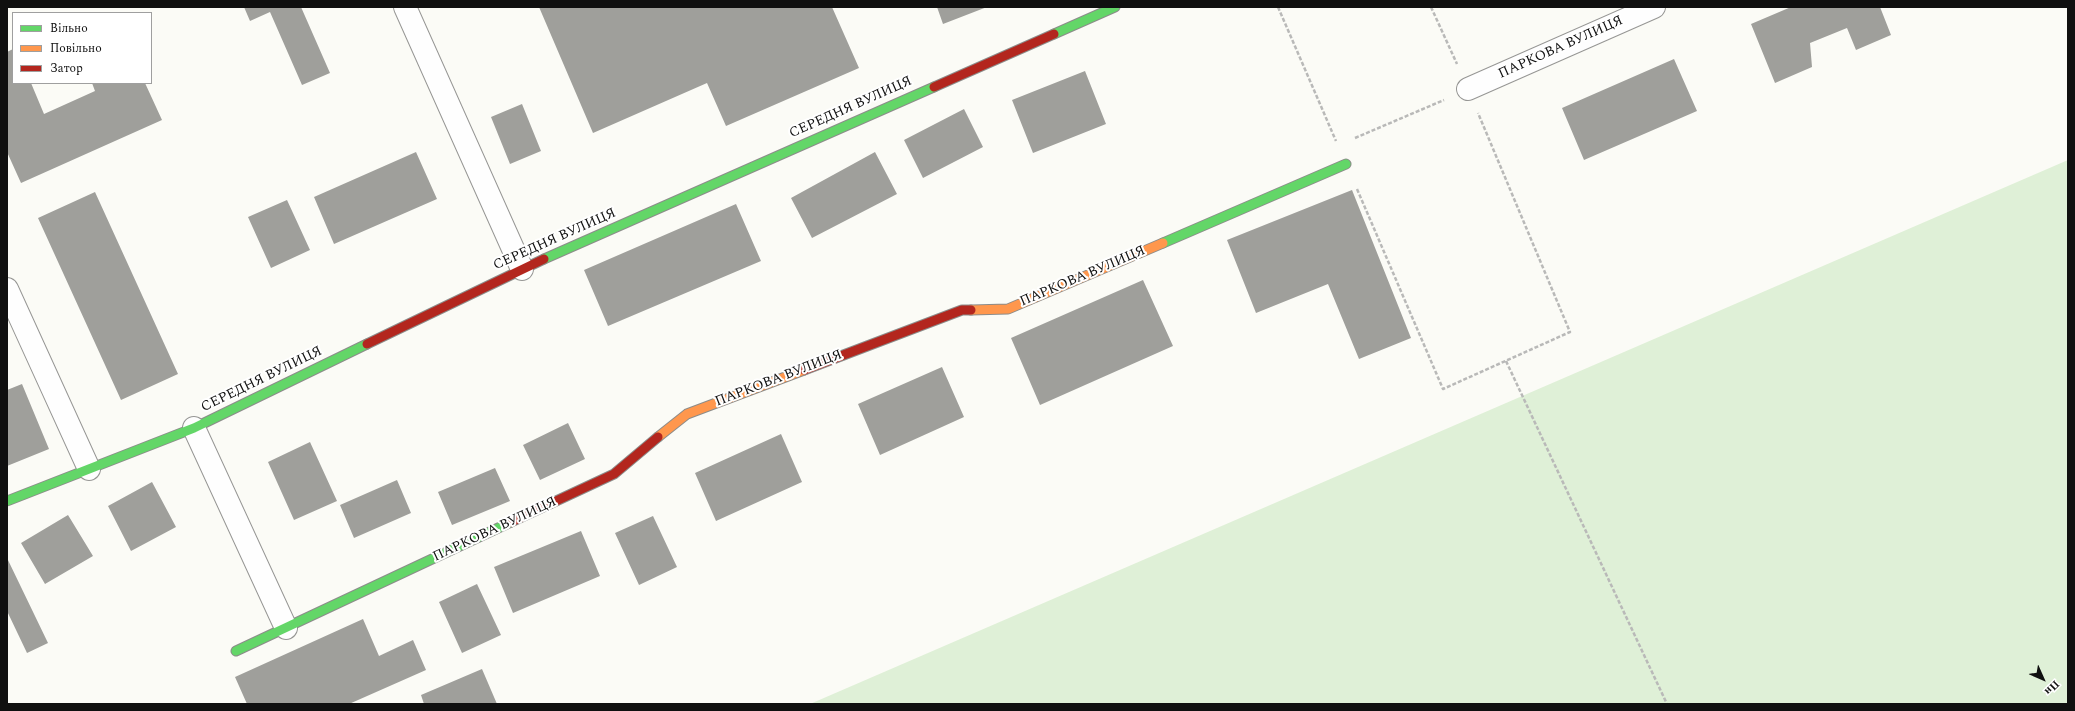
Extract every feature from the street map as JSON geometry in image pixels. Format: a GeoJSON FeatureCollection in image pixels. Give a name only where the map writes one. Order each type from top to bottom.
{"type":"FeatureCollection","features":[{"type":"Feature","properties":{"kind":"street"},"geometry":{"type":"LineString","coordinates":[[405,7],[522,269]]}},
{"type":"Feature","properties":{"kind":"street","name":"СЕРЕДНЯ ВУЛИЦЯ"},"geometry":{"type":"LineString","coordinates":[[7,501],[194,428],[522,269],[1115,7]]}},
{"type":"Feature","properties":{"kind":"street","name":"ПАРКОВА ВУЛИЦЯ"},"geometry":{"type":"LineString","coordinates":[[1468,89],[1654,7]]}},
{"type":"Feature","properties":{"kind":"street","name":"ПАРКОВА ВУЛИЦЯ"},"geometry":{"type":"LineString","coordinates":[[236,651],[614,474],[687,414],[962,310],[1008,309],[1346,164]]}},
{"type":"Feature","properties":{"kind":"street"},"geometry":{"type":"LineString","coordinates":[[7,289],[89,469]]}},
{"type":"Feature","properties":{"kind":"street"},"geometry":{"type":"LineString","coordinates":[[194,428],[286,628]]}},
{"type":"Feature","properties":{"kind":"path"},"geometry":{"type":"LineString","coordinates":[[1278,7],[1443,389],[1570,332],[1468,89],[1431,7]]}},
{"type":"Feature","properties":{"kind":"path"},"geometry":{"type":"LineString","coordinates":[[1338,145],[1468,89]]}},
{"type":"Feature","properties":{"kind":"path"},"geometry":{"type":"LineString","coordinates":[[1506,361],[1667,704]]}},
{"type":"Feature","properties":{"kind":"green space"},"geometry":{"type":"Polygon","coordinates":[[[2068,160],[2068,704],[810,704],[2068,160]]]}},
{"type":"Feature","properties":{"kind":"building"},"geometry":{"type":"Polygon","coordinates":[[[244,7],[301,7],[330,73],[302,85],[270,12],[250,21],[244,7]]]}},
{"type":"Feature","properties":{"kind":"building"},"geometry":{"type":"Polygon","coordinates":[[[539,7],[832,7],[859,68],[726,126],[707,83],[593,133],[539,7]]]}},
{"type":"Feature","properties":{"kind":"building"},"geometry":{"type":"Polygon","coordinates":[[[937,7],[987,7],[943,24],[937,7]]]}},
{"type":"Feature","properties":{"kind":"building"},"geometry":{"type":"Polygon","coordinates":[[[1791,7],[1880,7],[1891,35],[1856,50],[1847,28],[1810,43],[1812,67],[1775,83],[1751,24],[1791,7]]]}},
{"type":"Feature","properties":{"kind":"building"},"geometry":{"type":"Polygon","coordinates":[[[12,50],[12,84],[31,84],[44,114],[95,91],[92,84],[145,84],[162,120],[21,183],[7,152],[7,52],[12,50]]]}},
{"type":"Feature","properties":{"kind":"building"},"geometry":{"type":"Polygon","coordinates":[[[1674,59],[1697,111],[1584,160],[1562,108],[1674,59]]]}},
{"type":"Feature","properties":{"kind":"building"},"geometry":{"type":"Polygon","coordinates":[[[1085,71],[1106,124],[1033,153],[1012,100],[1085,71]]]}},
{"type":"Feature","properties":{"kind":"building"},"geometry":{"type":"Polygon","coordinates":[[[522,104],[541,151],[510,164],[491,117],[522,104]]]}},
{"type":"Feature","properties":{"kind":"building"},"geometry":{"type":"Polygon","coordinates":[[[964,109],[983,147],[923,178],[904,140],[964,109]]]}},
{"type":"Feature","properties":{"kind":"building"},"geometry":{"type":"Polygon","coordinates":[[[416,152],[437,199],[334,244],[314,197],[416,152]]]}},
{"type":"Feature","properties":{"kind":"building"},"geometry":{"type":"Polygon","coordinates":[[[875,152],[897,194],[812,238],[791,198],[875,152]]]}},
{"type":"Feature","properties":{"kind":"building"},"geometry":{"type":"Polygon","coordinates":[[[1352,190],[1411,338],[1359,359],[1328,284],[1256,313],[1227,240],[1352,190]]]}},
{"type":"Feature","properties":{"kind":"building"},"geometry":{"type":"Polygon","coordinates":[[[95,192],[178,374],[121,400],[38,218],[95,192]]]}},
{"type":"Feature","properties":{"kind":"building"},"geometry":{"type":"Polygon","coordinates":[[[287,200],[310,250],[271,268],[248,217],[287,200]]]}},
{"type":"Feature","properties":{"kind":"building"},"geometry":{"type":"Polygon","coordinates":[[[736,204],[761,261],[608,326],[584,270],[736,204]]]}},
{"type":"Feature","properties":{"kind":"building"},"geometry":{"type":"Polygon","coordinates":[[[1143,280],[1173,346],[1040,405],[1011,338],[1143,280]]]}},
{"type":"Feature","properties":{"kind":"building"},"geometry":{"type":"Polygon","coordinates":[[[942,367],[964,417],[880,455],[858,404],[942,367]]]}},
{"type":"Feature","properties":{"kind":"building"},"geometry":{"type":"Polygon","coordinates":[[[22,384],[49,449],[7,466],[7,390],[22,384]]]}},
{"type":"Feature","properties":{"kind":"building"},"geometry":{"type":"Polygon","coordinates":[[[568,423],[585,459],[540,480],[523,445],[568,423]]]}},
{"type":"Feature","properties":{"kind":"building"},"geometry":{"type":"Polygon","coordinates":[[[781,434],[802,482],[716,521],[695,473],[781,434]]]}},
{"type":"Feature","properties":{"kind":"building"},"geometry":{"type":"Polygon","coordinates":[[[310,442],[337,501],[294,520],[268,462],[310,442]]]}},
{"type":"Feature","properties":{"kind":"building"},"geometry":{"type":"Polygon","coordinates":[[[495,468],[510,501],[452,525],[438,492],[495,468]]]}},
{"type":"Feature","properties":{"kind":"building"},"geometry":{"type":"Polygon","coordinates":[[[397,480],[411,513],[354,538],[340,505],[397,480]]]}},
{"type":"Feature","properties":{"kind":"building"},"geometry":{"type":"Polygon","coordinates":[[[152,482],[176,527],[131,551],[108,506],[152,482]]]}},
{"type":"Feature","properties":{"kind":"building"},"geometry":{"type":"Polygon","coordinates":[[[68,515],[93,556],[45,584],[21,543],[68,515]]]}},
{"type":"Feature","properties":{"kind":"building"},"geometry":{"type":"Polygon","coordinates":[[[653,516],[677,567],[639,585],[615,533],[653,516]]]}},
{"type":"Feature","properties":{"kind":"building"},"geometry":{"type":"Polygon","coordinates":[[[581,531],[600,576],[513,613],[494,567],[581,531]]]}},
{"type":"Feature","properties":{"kind":"building"},"geometry":{"type":"Polygon","coordinates":[[[7,558],[48,643],[27,653],[7,611],[7,558]]]}},
{"type":"Feature","properties":{"kind":"building"},"geometry":{"type":"Polygon","coordinates":[[[477,584],[501,635],[462,653],[439,602],[477,584]]]}},
{"type":"Feature","properties":{"kind":"building"},"geometry":{"type":"Polygon","coordinates":[[[363,619],[379,656],[413,640],[426,670],[349,704],[247,704],[235,677],[363,619]]]}},
{"type":"Feature","properties":{"kind":"building"},"geometry":{"type":"Polygon","coordinates":[[[482,669],[497,704],[424,704],[421,695],[482,669]]]}},
{"type":"Feature","properties":{"kind":"traffic: fast"},"geometry":{"type":"LineString","coordinates":[[1054,34],[1115,7]]}},
{"type":"Feature","properties":{"kind":"traffic: fast"},"geometry":{"type":"LineString","coordinates":[[544,259],[934,87]]}},
{"type":"Feature","properties":{"kind":"traffic: fast"},"geometry":{"type":"LineString","coordinates":[[1163,243],[1346,164]]}},
{"type":"Feature","properties":{"kind":"traffic: fast"},"geometry":{"type":"LineString","coordinates":[[7,501],[194,428],[367,344]]}},
{"type":"Feature","properties":{"kind":"traffic: fast"},"geometry":{"type":"LineString","coordinates":[[236,651],[511,522]]}},
{"type":"Feature","properties":{"kind":"traffic: slow"},"geometry":{"type":"LineString","coordinates":[[971,310],[1008,309],[1163,243]]}},
{"type":"Feature","properties":{"kind":"traffic: slow"},"geometry":{"type":"LineString","coordinates":[[658,437],[687,414],[804,370]]}},
{"type":"Feature","properties":{"kind":"traffic: jam"},"geometry":{"type":"LineString","coordinates":[[934,87],[1054,34]]}},
{"type":"Feature","properties":{"kind":"traffic: jam"},"geometry":{"type":"LineString","coordinates":[[367,344],[544,259]]}},
{"type":"Feature","properties":{"kind":"traffic: jam"},"geometry":{"type":"LineString","coordinates":[[804,370],[962,310],[971,310]]}},
{"type":"Feature","properties":{"kind":"traffic: jam"},"geometry":{"type":"LineString","coordinates":[[511,522],[614,474],[658,437]]}}]}
